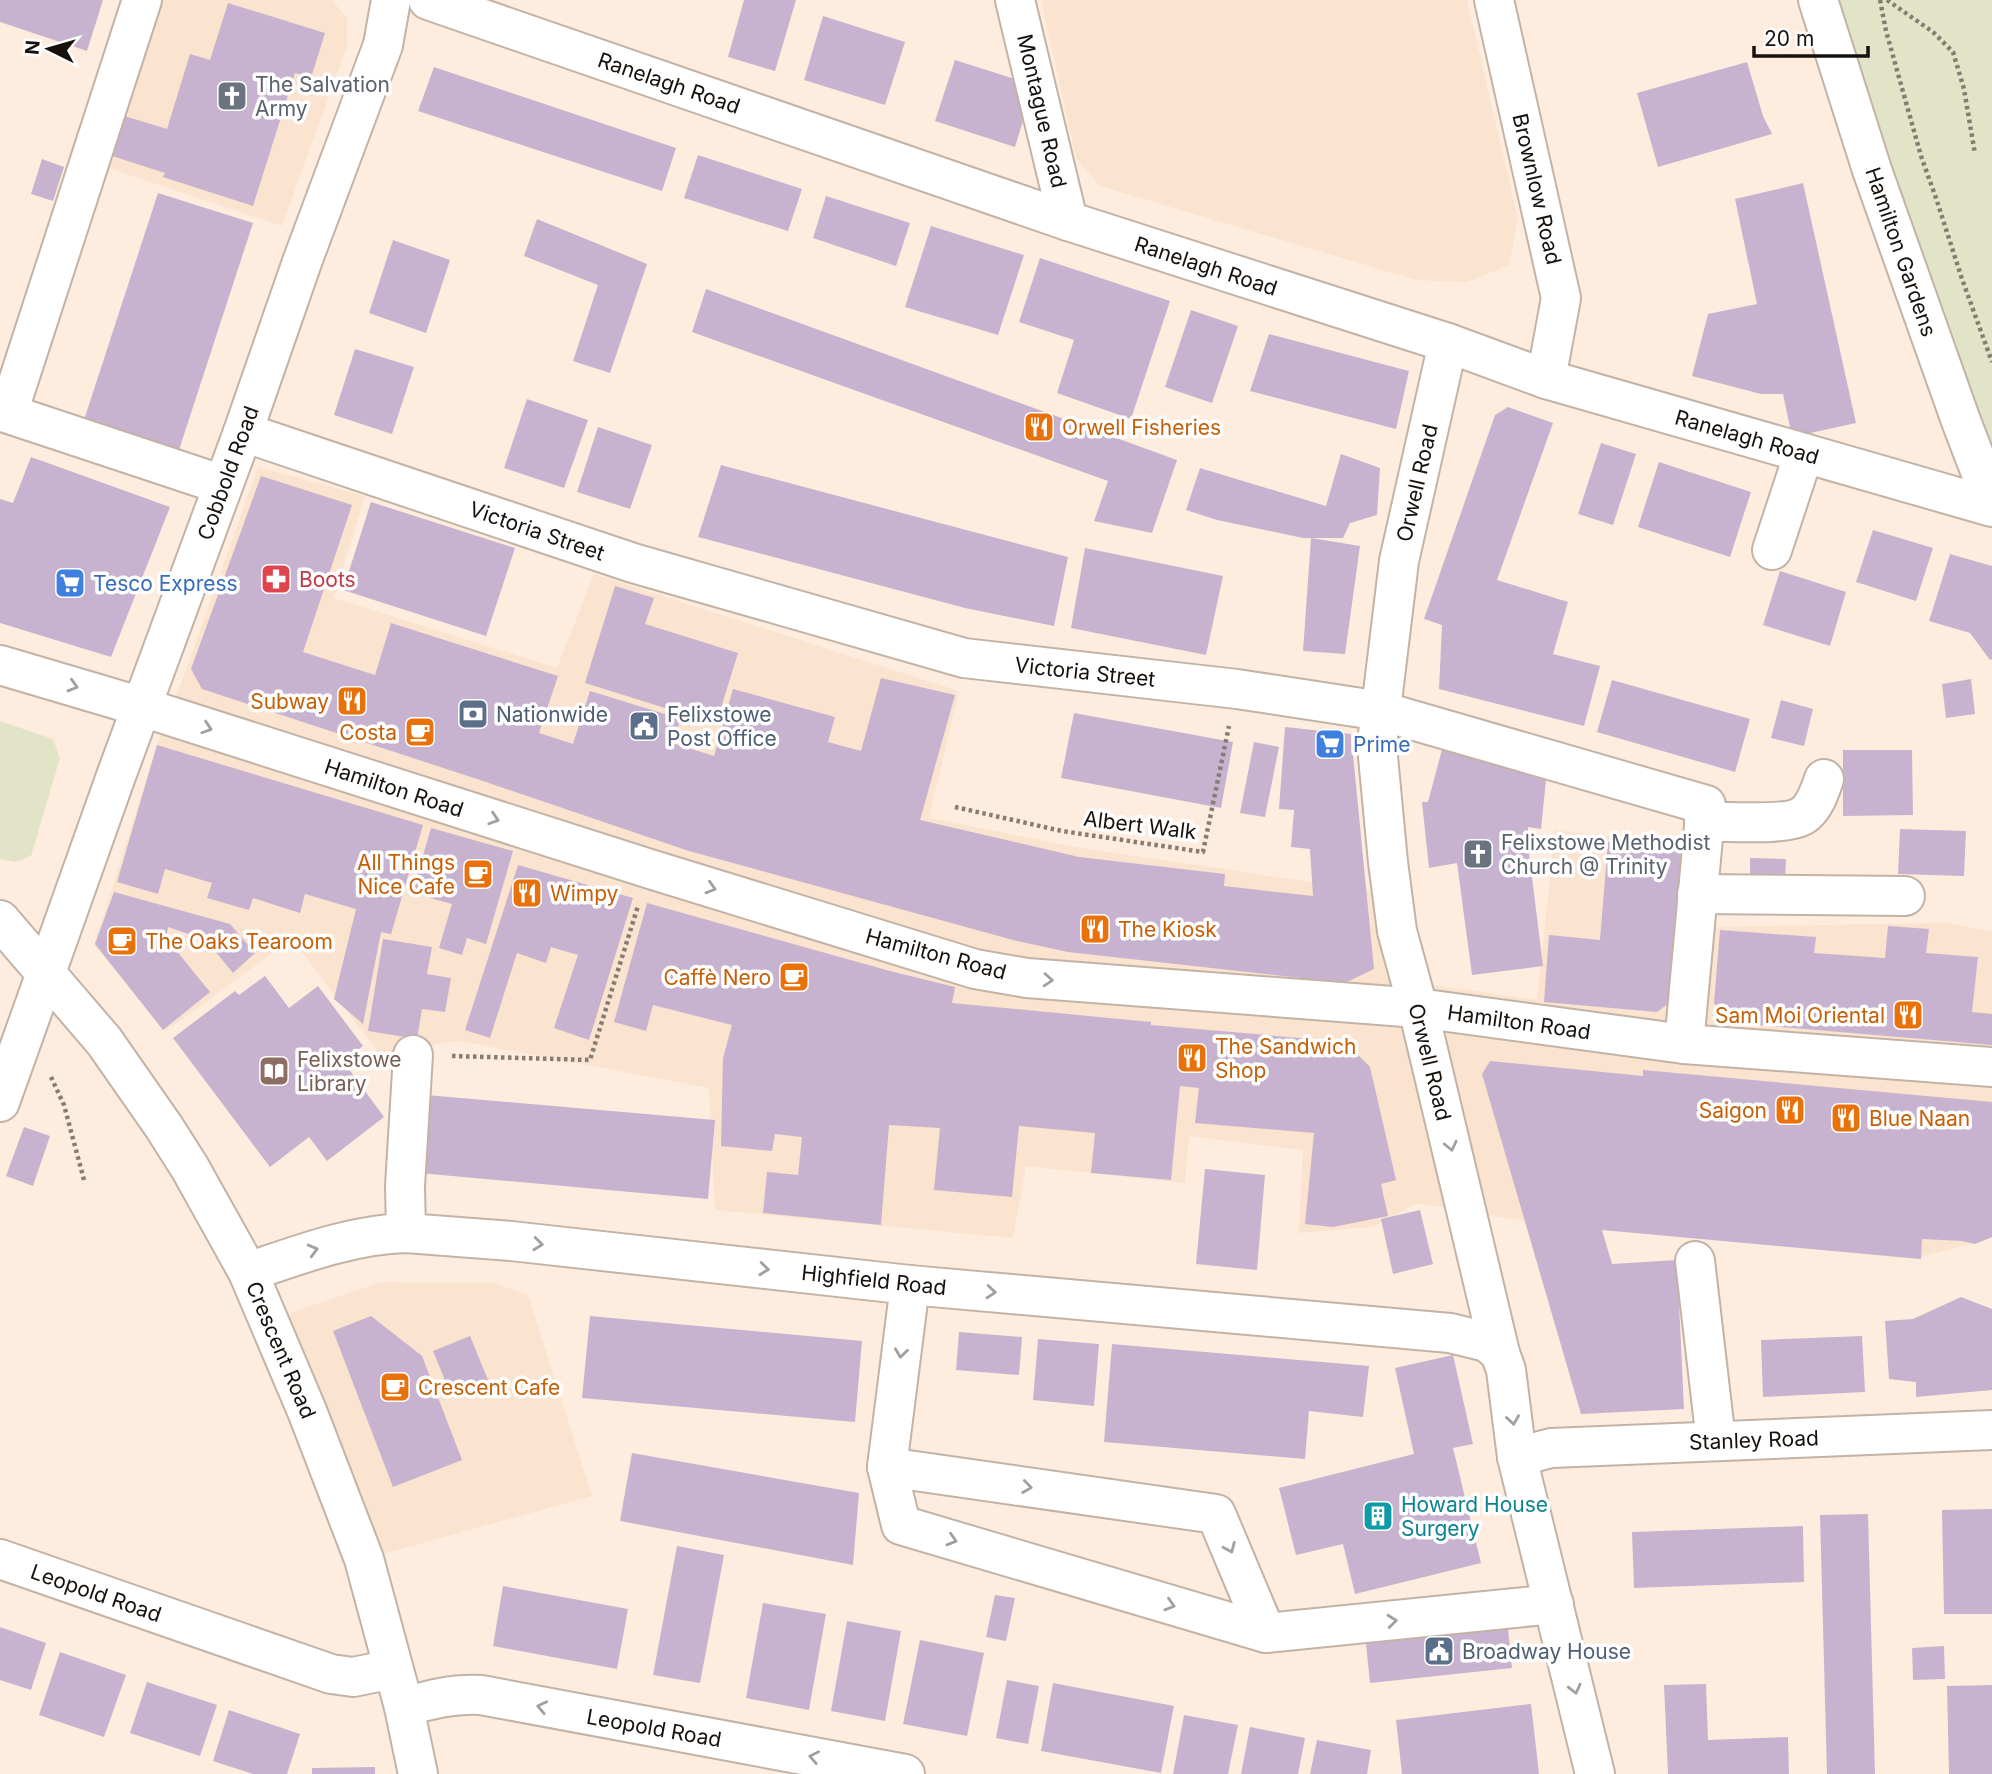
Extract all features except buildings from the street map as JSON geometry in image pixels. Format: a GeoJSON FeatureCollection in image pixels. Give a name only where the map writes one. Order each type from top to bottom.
{"type":"FeatureCollection","features":[{"type":"Feature","properties":{"kind":"street"},"geometry":{"type":"LineString","coordinates":[[142,0],[4,412],[223,485]]}},
{"type":"Feature","properties":{"kind":"street","name":"Cobbold Road"},"geometry":{"type":"LineString","coordinates":[[0,1102],[302,262],[383,45],[391,0]]}},
{"type":"Feature","properties":{"kind":"street","name":"Ranelagh Road"},"geometry":{"type":"LineString","coordinates":[[428,0],[1068,221],[1448,343],[1546,379],[1992,504]]}},
{"type":"Feature","properties":{"kind":"street","name":"Montague Road"},"geometry":{"type":"LineString","coordinates":[[1015,0],[1068,221]]}},
{"type":"Feature","properties":{"kind":"street","name":"Brownlow Road"},"geometry":{"type":"LineString","coordinates":[[1494,0],[1562,298],[1546,379]]}},
{"type":"Feature","properties":{"kind":"street","name":"Hamilton Gardens"},"geometry":{"type":"LineString","coordinates":[[1818,0],[1872,170],[1992,504]]}},
{"type":"Feature","properties":{"kind":"street","name":"Orwell Road"},"geometry":{"type":"LineString","coordinates":[[1448,343],[1399,561],[1378,734],[1388,862],[1397,932],[1506,1370],[1517,1457],[1595,1774]]}},
{"type":"Feature","properties":{"kind":"street","name":"Victoria Street"},"geometry":{"type":"LineString","coordinates":[[243,432],[633,563],[964,658],[1237,689],[1381,711],[1706,805],[1704,822]]}},
{"type":"Feature","properties":{"kind":"street"},"geometry":{"type":"LineString","coordinates":[[1772,550],[1804,453]]}},
{"type":"Feature","properties":{"kind":"street","name":"Hamilton Road"},"geometry":{"type":"LineString","coordinates":[[0,665],[142,707],[650,869],[975,969],[1027,978],[1418,1008],[1684,1044],[1992,1067]]}},
{"type":"Feature","properties":{"kind":"street"},"geometry":{"type":"LineString","coordinates":[[1684,1044],[1704,822],[1774,821],[1802,816],[1820,792],[1824,779]]}},
{"type":"Feature","properties":{"kind":"street"},"geometry":{"type":"LineString","coordinates":[[1698,894],[1905,896]]}},
{"type":"Feature","properties":{"kind":"street"},"geometry":{"type":"LineString","coordinates":[[0,920],[47,973]]}},
{"type":"Feature","properties":{"kind":"street","name":"Crescent Road"},"geometry":{"type":"LineString","coordinates":[[47,973],[104,1041],[164,1127],[248,1272],[312,1423],[364,1559],[404,1707],[418,1774]]}},
{"type":"Feature","properties":{"kind":"street"},"geometry":{"type":"LineString","coordinates":[[406,1233],[404,1186],[413,1055]]}},
{"type":"Feature","properties":{"kind":"street","name":"Highfield Road"},"geometry":{"type":"LineString","coordinates":[[248,1272],[330,1246],[389,1233],[406,1233],[511,1241],[910,1285],[1450,1333],[1487,1342],[1500,1353]]}},
{"type":"Feature","properties":{"kind":"street"},"geometry":{"type":"LineString","coordinates":[[1695,1261],[1716,1441]]}},
{"type":"Feature","properties":{"kind":"street"},"geometry":{"type":"LineString","coordinates":[[910,1285],[887,1467],[901,1525],[1266,1633],[1554,1605]]}},
{"type":"Feature","properties":{"kind":"street","name":"Stanley Road"},"geometry":{"type":"LineString","coordinates":[[1517,1457],[1551,1448],[1992,1430]]}},
{"type":"Feature","properties":{"kind":"street"},"geometry":{"type":"LineString","coordinates":[[887,1467],[1216,1514],[1266,1633]]}},
{"type":"Feature","properties":{"kind":"street","name":"Leopold Road"},"geometry":{"type":"LineString","coordinates":[[0,1559],[331,1674],[353,1678],[393,1669]]}},
{"type":"Feature","properties":{"kind":"street","name":"Leopold Road"},"geometry":{"type":"LineString","coordinates":[[404,1707],[464,1693],[481,1695],[905,1774]]}},
{"type":"Feature","properties":{"kind":"path"},"geometry":{"type":"LineString","coordinates":[[1880,0],[1921,156],[1992,362]]}},
{"type":"Feature","properties":{"kind":"path"},"geometry":{"type":"LineString","coordinates":[[1887,0],[1933,32],[1953,52],[1964,89],[1975,154]]}},
{"type":"Feature","properties":{"kind":"path","name":"Albert Walk"},"geometry":{"type":"LineString","coordinates":[[955,807],[1062,831],[1203,852],[1237,689]]}},
{"type":"Feature","properties":{"kind":"path"},"geometry":{"type":"LineString","coordinates":[[413,1055],[590,1060],[650,869]]}},
{"type":"Feature","properties":{"kind":"path"},"geometry":{"type":"LineString","coordinates":[[20,1046],[51,1075],[64,1105],[84,1180]]}},
{"type":"Feature","properties":{"kind":"shaded area"},"geometry":{"type":"Polygon","coordinates":[[[122,0],[332,0],[347,18],[347,46],[282,226],[69,155],[122,0]]]}},
{"type":"Feature","properties":{"kind":"shaded area"},"geometry":{"type":"Polygon","coordinates":[[[1041,0],[1467,0],[1518,220],[1509,265],[1467,282],[1416,280],[1100,186],[1076,158],[1041,0]]]}},
{"type":"Feature","properties":{"kind":"shaded area"},"geometry":{"type":"Polygon","coordinates":[[[258,467],[365,496],[334,598],[557,668],[594,574],[959,691],[929,818],[1081,848],[1371,891],[1387,978],[1537,1000],[1555,830],[1718,850],[1710,927],[1948,923],[1992,932],[1992,1238],[1914,1259],[1526,1221],[1417,1203],[1373,1227],[1299,1233],[1303,1150],[1189,1136],[1185,1183],[1026,1166],[1013,1238],[715,1210],[709,1088],[458,1041],[425,1046],[384,1060],[292,939],[166,1031],[94,945],[158,742],[258,467]]]}},
{"type":"Feature","properties":{"kind":"shaded area"},"geometry":{"type":"Polygon","coordinates":[[[381,1282],[494,1283],[528,1295],[592,1496],[379,1555],[287,1314],[381,1282]]]}},
{"type":"Feature","properties":{"kind":"green space"},"geometry":{"type":"Polygon","coordinates":[[[1831,0],[1992,0],[1992,468],[1831,0]]]}},
{"type":"Feature","properties":{"kind":"green space"},"geometry":{"type":"Polygon","coordinates":[[[0,721],[53,739],[60,758],[31,856],[16,862],[0,859],[0,721]]]}},
{"type":"Feature","properties":{"kind":"place","name":"The Salvation Army"},"geometry":{"type":"Point","coordinates":[232,96]}},
{"type":"Feature","properties":{"kind":"place","name":"Orwell Fisheries"},"geometry":{"type":"Point","coordinates":[1039,427]}},
{"type":"Feature","properties":{"kind":"place","name":"Boots"},"geometry":{"type":"Point","coordinates":[276,579]}},
{"type":"Feature","properties":{"kind":"place","name":"Tesco Express"},"geometry":{"type":"Point","coordinates":[70,583]}},
{"type":"Feature","properties":{"kind":"place","name":"Subway"},"geometry":{"type":"Point","coordinates":[352,701]}},
{"type":"Feature","properties":{"kind":"place","name":"Nationwide"},"geometry":{"type":"Point","coordinates":[473,714]}},
{"type":"Feature","properties":{"kind":"place","name":"Felixstowe Post Office"},"geometry":{"type":"Point","coordinates":[644,726]}},
{"type":"Feature","properties":{"kind":"place","name":"Costa"},"geometry":{"type":"Point","coordinates":[420,732]}},
{"type":"Feature","properties":{"kind":"place","name":"Prime"},"geometry":{"type":"Point","coordinates":[1330,744]}},
{"type":"Feature","properties":{"kind":"place","name":"Felixstowe Methodist Church @ Trinity"},"geometry":{"type":"Point","coordinates":[1478,854]}},
{"type":"Feature","properties":{"kind":"place","name":"All Things Nice Cafe"},"geometry":{"type":"Point","coordinates":[478,874]}},
{"type":"Feature","properties":{"kind":"place","name":"Wimpy"},"geometry":{"type":"Point","coordinates":[527,893]}},
{"type":"Feature","properties":{"kind":"place","name":"The Kiosk"},"geometry":{"type":"Point","coordinates":[1095,929]}},
{"type":"Feature","properties":{"kind":"place","name":"The Oaks Tearoom"},"geometry":{"type":"Point","coordinates":[122,941]}},
{"type":"Feature","properties":{"kind":"place","name":"Caffè Nero"},"geometry":{"type":"Point","coordinates":[794,977]}},
{"type":"Feature","properties":{"kind":"place","name":"Sam Moi Oriental"},"geometry":{"type":"Point","coordinates":[1908,1015]}},
{"type":"Feature","properties":{"kind":"place","name":"The Sandwich Shop"},"geometry":{"type":"Point","coordinates":[1192,1058]}},
{"type":"Feature","properties":{"kind":"place","name":"Felixstowe Library"},"geometry":{"type":"Point","coordinates":[274,1071]}},
{"type":"Feature","properties":{"kind":"place","name":"Saigon"},"geometry":{"type":"Point","coordinates":[1790,1110]}},
{"type":"Feature","properties":{"kind":"place","name":"Blue Naan"},"geometry":{"type":"Point","coordinates":[1846,1118]}},
{"type":"Feature","properties":{"kind":"place","name":"Crescent Cafe"},"geometry":{"type":"Point","coordinates":[395,1387]}},
{"type":"Feature","properties":{"kind":"place","name":"Howard House Surgery"},"geometry":{"type":"Point","coordinates":[1378,1516]}},
{"type":"Feature","properties":{"kind":"place","name":"Broadway House"},"geometry":{"type":"Point","coordinates":[1439,1651]}}]}
